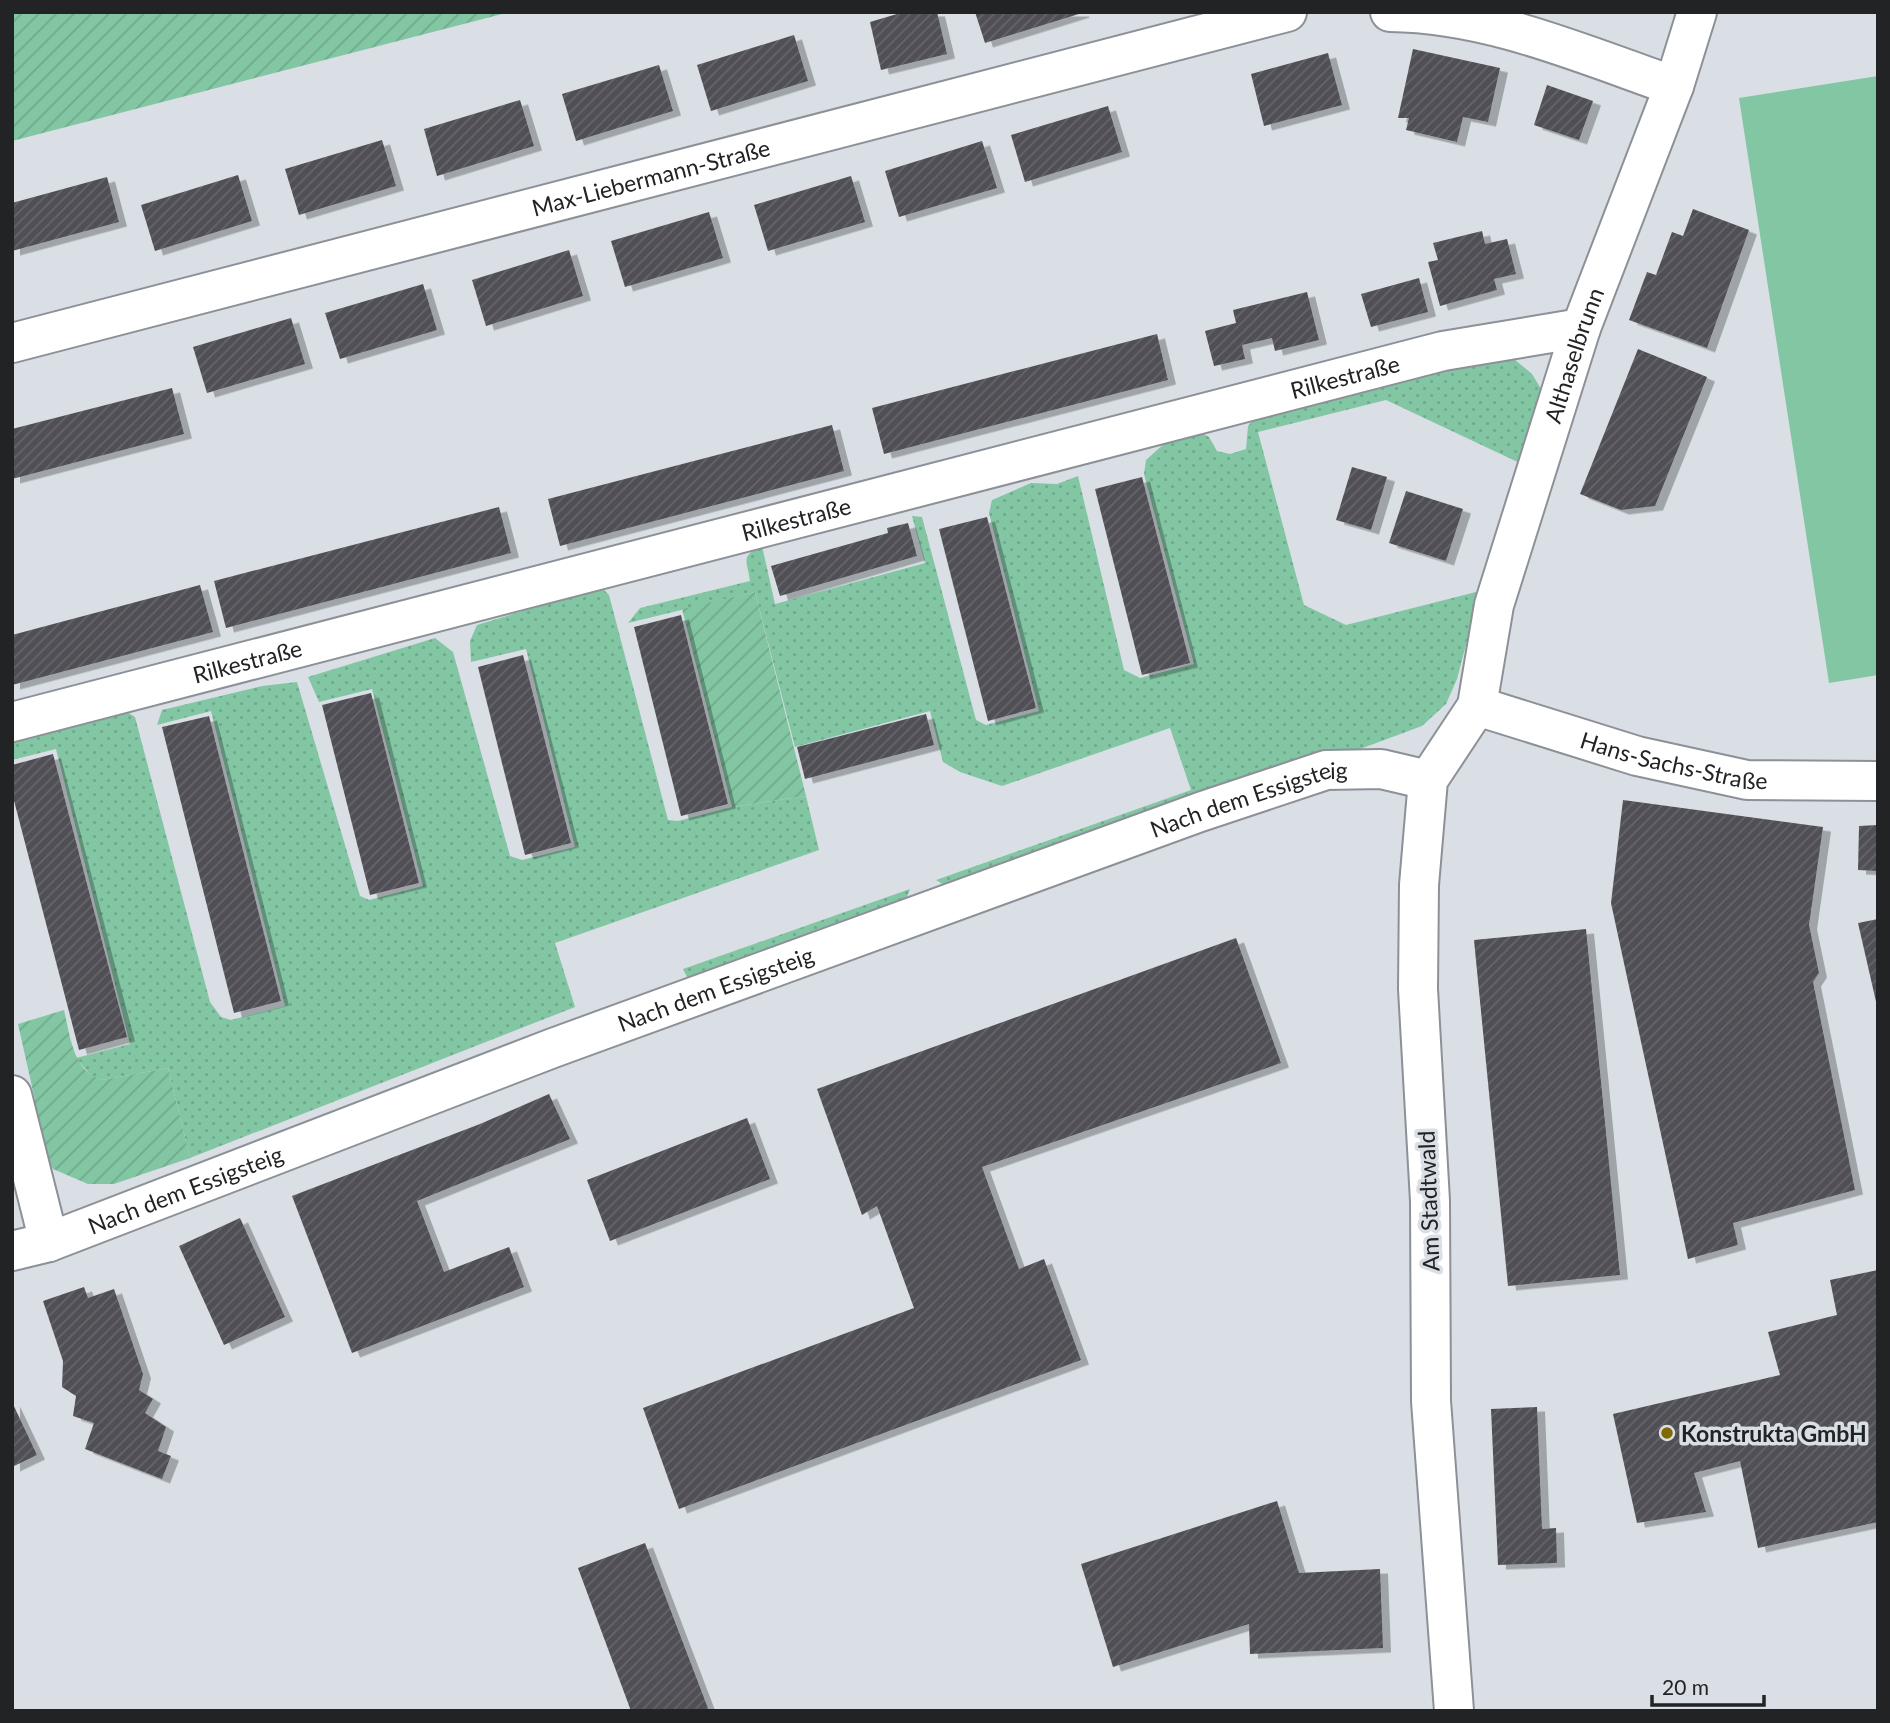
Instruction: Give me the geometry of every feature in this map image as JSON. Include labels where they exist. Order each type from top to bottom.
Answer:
[{"type":"street","name":"Max-Liebermann-Straße","points":[[12,342],[1287,12]]},
{"type":"street","points":[[1390,12],[1420,12],[1517,31],[1674,86]]},
{"type":"street","name":"Althaselbrunn","points":[[1477,706],[1494,605],[1581,328],[1674,86],[1697,12]]},
{"type":"street","name":"Rilkestraße","points":[[12,722],[1443,351],[1581,328]]},
{"type":"street","name":"Am Stadtwald","points":[[1454,1711],[1431,1401],[1430,1201],[1418,989],[1419,885],[1428,780],[1477,706]]},
{"type":"street","name":"Hans-Sachs-Straße","points":[[1477,706],[1637,756],[1747,780],[1878,781]]},
{"type":"street","name":"Nach dem Essigsteig","points":[[12,1251],[49,1242],[553,1048],[1200,812],[1326,770],[1381,769],[1428,780]]},
{"type":"street","points":[[12,1095],[49,1242]]},
{"type":"green space","points":[[12,12],[510,12],[12,141]]},
{"type":"green space","points":[[1878,76],[1878,675],[1829,683],[1739,98]]},
{"type":"green space","points":[[1483,359],[1514,359],[1532,374],[1543,392],[1524,465],[1386,400],[1258,432],[1304,605],[1346,625],[1480,591],[1457,679],[1446,704],[1422,726],[1360,749],[1290,768],[944,885],[936,880],[1191,790],[1170,728],[1002,786],[960,772],[943,762],[930,711],[795,747],[755,592],[628,623],[640,608],[750,581],[748,556],[762,546],[775,604],[925,563],[912,516],[922,517],[976,720],[986,725],[1039,711],[989,513],[992,500],[1031,483],[1057,484],[1078,476],[1124,670],[1140,678],[1194,664],[1144,474],[1146,460],[1165,443],[1202,433],[1209,437],[1217,451],[1230,454],[1246,449],[1248,426],[1259,413]]},
{"type":"green space","points":[[601,587],[609,595],[668,820],[678,821],[732,807],[806,796],[819,850],[555,943],[575,1007],[190,1158],[168,1068],[102,1080],[92,1077],[76,1058],[130,1044],[56,749],[12,760],[13,741],[124,710],[135,717],[210,1002],[221,1017],[231,1020],[285,1006],[211,711],[157,725],[162,710],[262,686],[297,682],[360,896],[369,900],[423,886],[372,689],[319,702],[308,677],[435,638],[453,652],[510,856],[522,860],[575,847],[526,649],[471,662],[470,641],[477,625]]},
{"type":"green space","points":[[755,592],[806,796],[732,807],[682,609]]},
{"type":"green space","points":[[910,889],[904,905],[695,980],[687,977],[683,969]]},
{"type":"green space","points":[[64,1010],[74,1051],[92,1076],[102,1080],[168,1068],[190,1158],[114,1184],[88,1184],[53,1169],[28,1127],[35,1100],[18,1024]]},
{"type":"building","points":[[897,12],[937,12],[947,54],[881,70],[870,22]]},
{"type":"building","points":[[975,12],[1081,12],[1082,13],[985,43]]},
{"type":"building","points":[[794,35],[808,81],[711,111],[697,65]]},
{"type":"building","points":[[1413,49],[1500,68],[1488,122],[1463,117],[1457,142],[1406,130],[1409,118],[1398,118]]},
{"type":"building","points":[[1328,53],[1342,105],[1264,126],[1251,74]]},
{"type":"building","points":[[659,65],[673,111],[576,141],[562,94]]},
{"type":"building","points":[[1547,85],[1593,101],[1579,140],[1534,125]]},
{"type":"building","points":[[520,100],[534,146],[437,176],[424,129]]},
{"type":"building","points":[[1108,106],[1122,152],[1025,182],[1011,135]]},
{"type":"building","points":[[382,140],[396,186],[299,215],[285,169]]},
{"type":"building","points":[[982,141],[997,188],[899,217],[885,171]]},
{"type":"building","points":[[238,175],[252,221],[155,251],[141,205]]},
{"type":"building","points":[[851,176],[865,222],[768,251],[754,205]]},
{"type":"building","points":[[107,177],[119,222],[12,251],[12,203]]},
{"type":"building","points":[[1693,209],[1749,230],[1707,348],[1629,320],[1647,272],[1656,275],[1672,232],[1683,236]]},
{"type":"building","points":[[709,212],[723,258],[625,287],[611,241]]},
{"type":"building","points":[[1482,231],[1485,244],[1507,239],[1516,274],[1494,279],[1497,290],[1440,306],[1428,262],[1438,260],[1433,243]]},
{"type":"building","points":[[569,250],[583,296],[486,326],[472,280]]},
{"type":"building","points":[[1419,278],[1428,312],[1371,327],[1361,294]]},
{"type":"building","points":[[423,284],[437,330],[340,359],[325,313]]},
{"type":"building","points":[[1307,292],[1319,340],[1275,351],[1272,338],[1242,345],[1245,359],[1214,366],[1205,331],[1236,323],[1233,310]]},
{"type":"building","points":[[291,318],[305,364],[207,393],[193,347]]},
{"type":"building","points":[[1157,334],[1168,380],[884,454],[872,408]]},
{"type":"building","points":[[1638,349],[1707,377],[1655,506],[1621,510],[1580,494]]},
{"type":"building","points":[[172,388],[184,434],[12,479],[12,429]]},
{"type":"building","points":[[832,425],[844,471],[560,546],[548,499]]},
{"type":"building","points":[[1352,467],[1387,477],[1371,530],[1336,520]]},
{"type":"building","points":[[1142,477],[1190,663],[1142,675],[1095,489]]},
{"type":"building","points":[[1406,491],[1463,509],[1446,561],[1389,543]]},
{"type":"building","points":[[499,507],[511,553],[226,628],[214,581]]},
{"type":"building","points":[[987,517],[1036,708],[988,721],[939,529]]},
{"type":"building","points":[[908,523],[917,556],[780,596],[771,566],[888,533],[887,528]]},
{"type":"building","points":[[200,585],[213,632],[12,685],[12,635]]},
{"type":"building","points":[[681,615],[728,804],[681,816],[634,627]]},
{"type":"building","points":[[523,655],[571,843],[525,855],[478,667]]},
{"type":"building","points":[[371,693],[419,883],[370,895],[322,705]]},
{"type":"building","points":[[926,714],[934,745],[805,779],[797,747]]},
{"type":"building","points":[[209,716],[281,1001],[234,1013],[162,727]]},
{"type":"building","points":[[53,754],[127,1037],[79,1050],[12,793],[12,765]]},
{"type":"building","points":[[1623,800],[1823,827],[1809,925],[1819,973],[1813,982],[1855,1190],[1733,1223],[1738,1245],[1688,1259],[1611,903]]},
{"type":"building","points":[[1878,825],[1878,871],[1858,870],[1859,826]]},
{"type":"building","points":[[1878,919],[1878,1006],[1877,1006],[1858,923]]},
{"type":"building","points":[[1586,929],[1620,1275],[1508,1286],[1474,940]]},
{"type":"building","points":[[1236,938],[1281,1063],[982,1167],[1019,1269],[1044,1259],[1081,1360],[679,1509],[643,1408],[914,1308],[877,1206],[862,1215],[817,1089]]},
{"type":"building","points":[[549,1094],[570,1139],[417,1201],[444,1272],[509,1247],[524,1287],[352,1353],[292,1196],[480,1124]]},
{"type":"building","points":[[747,1118],[770,1179],[610,1241],[587,1180]]},
{"type":"building","points":[[240,1218],[285,1317],[224,1345],[179,1246]]},
{"type":"building","points":[[1878,1270],[1878,1522],[1758,1548],[1740,1461],[1694,1473],[1706,1512],[1637,1523],[1613,1414],[1780,1375],[1768,1332],[1837,1315],[1830,1280]]},
{"type":"building","points":[[84,1287],[88,1298],[114,1289],[143,1374],[139,1390],[153,1399],[145,1413],[166,1427],[158,1451],[171,1456],[162,1479],[85,1449],[94,1423],[73,1416],[76,1396],[62,1387],[63,1361],[43,1301]]},
{"type":"building","points":[[12,1402],[37,1455],[12,1467]]},
{"type":"building","points":[[1537,1407],[1542,1529],[1556,1528],[1557,1563],[1498,1565],[1491,1409]]},
{"type":"building","points":[[1277,1501],[1299,1573],[1380,1569],[1383,1648],[1250,1654],[1249,1624],[1113,1667],[1081,1564]]},
{"type":"building","points":[[645,1543],[709,1711],[631,1711],[578,1568]]},
{"type":"place","name":"Konstrukta GmbH","points":[[1667,1433]]}]
